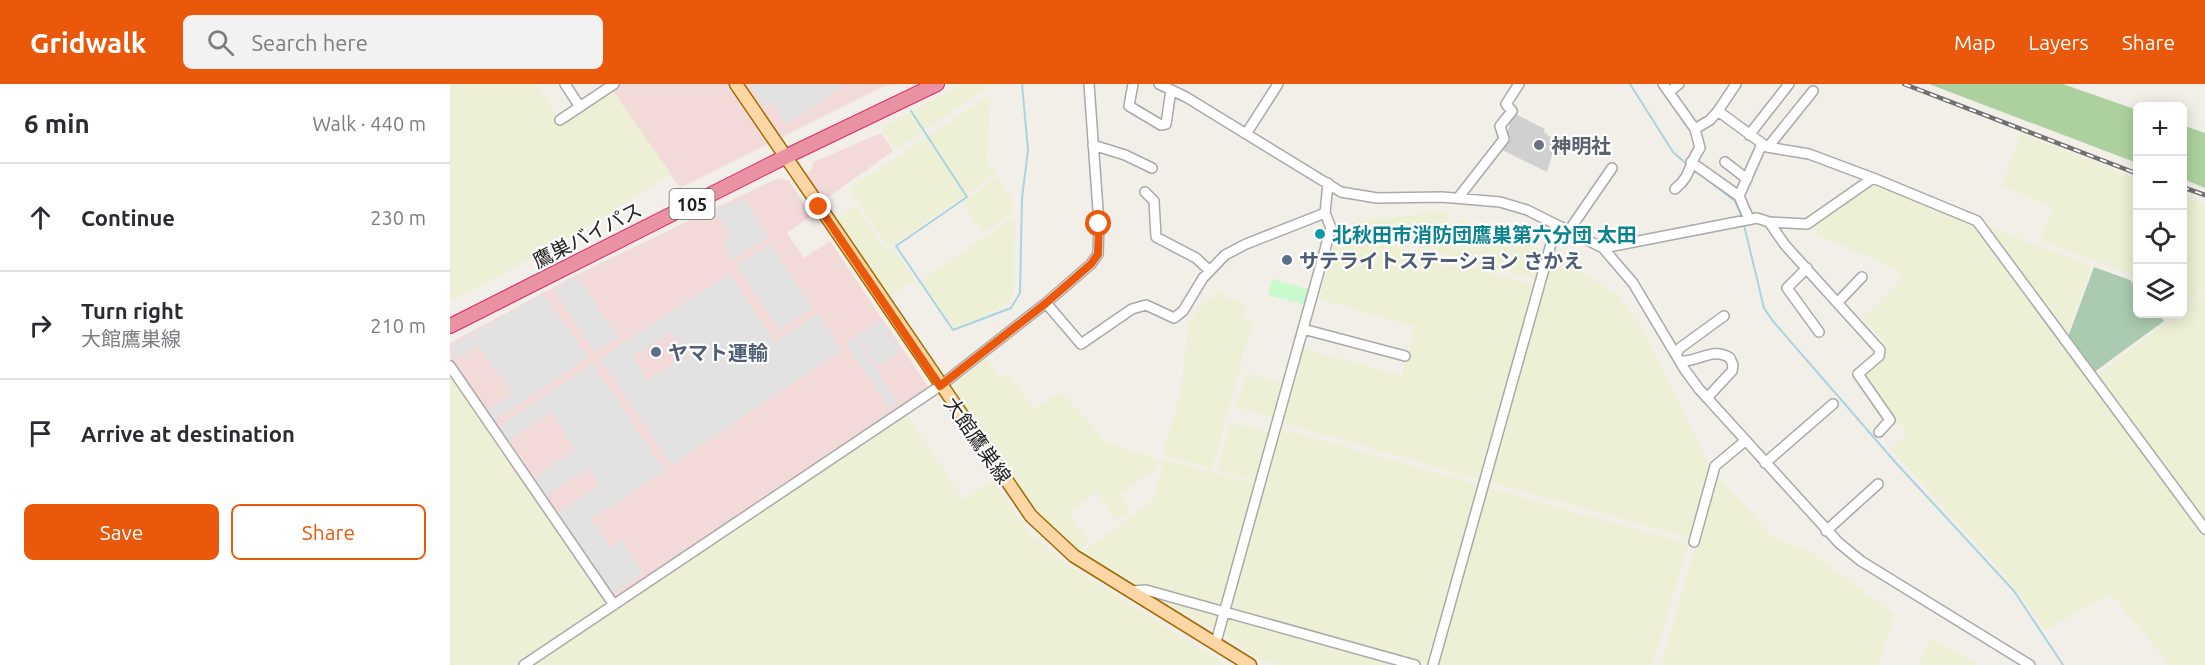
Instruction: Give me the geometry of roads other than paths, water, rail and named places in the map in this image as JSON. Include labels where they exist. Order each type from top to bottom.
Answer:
[{"type":"highway","name":"鷹巣バイパス","points":[[450,326],[785,157],[937,84]]},
{"type":"main road","name":"大館鷹巣線","points":[[736,84],[940,386],[1031,516],[1069,552],[1250,665]]},
{"type":"street","points":[[565,84],[580,107]]},
{"type":"street","points":[[560,120],[614,84]]},
{"type":"street","points":[[524,665],[940,386],[1046,303],[1091,264],[1098,254],[1099,224],[1089,84]]},
{"type":"street","points":[[1133,84],[1129,106],[1161,125],[1166,124],[1171,90]]},
{"type":"street","points":[[1158,84],[1341,192],[1363,197],[1458,198],[1509,204],[1527,210],[1603,248],[1633,283],[1678,358],[1707,398],[1826,531],[1861,561],[2030,665]]},
{"type":"street","points":[[1246,134],[1278,84]]},
{"type":"street","points":[[1458,198],[1504,139],[1500,126],[1512,111],[1506,104],[1507,100],[1519,84]]},
{"type":"street","points":[[1675,189],[1687,179],[1690,164],[1700,148],[1695,129],[1666,88],[1679,84]]},
{"type":"street","points":[[1695,129],[1719,111],[1736,84]]},
{"type":"street","points":[[1749,135],[1789,84]]},
{"type":"street","points":[[1745,220],[1739,196],[1747,179],[1765,146],[1813,91]]},
{"type":"street","points":[[1719,111],[1765,146],[1809,154],[1977,220],[2205,529]]},
{"type":"street","points":[[1093,146],[1125,155],[1152,168]]},
{"type":"street","points":[[1725,162],[1747,179]]},
{"type":"street","points":[[1690,164],[1739,196]]},
{"type":"street","points":[[1568,232],[1612,168]]},
{"type":"street","points":[[1603,248],[1757,218],[1769,222],[1807,224],[1873,178]]},
{"type":"street","points":[[1216,642],[1331,228],[1325,213],[1328,183]]},
{"type":"street","points":[[1145,192],[1154,201],[1156,237],[1196,258],[1210,271]]},
{"type":"street","points":[[1046,303],[1081,344],[1132,309],[1146,305],[1174,318],[1183,311],[1210,271],[1226,255],[1246,244],[1325,213]]},
{"type":"street","points":[[1769,222],[1880,350],[1879,356],[1858,374],[1890,420],[1879,432]]},
{"type":"street","points":[[1433,665],[1556,226]]},
{"type":"street","points":[[1807,268],[1787,288],[1819,332]]},
{"type":"street","points":[[1838,302],[1863,277]]},
{"type":"street","points":[[1678,358],[1680,348],[1724,316]]},
{"type":"street","points":[[1303,329],[1405,356]]},
{"type":"street","points":[[1678,358],[1693,361],[1715,353],[1730,357],[1733,365],[1732,371],[1707,398]]},
{"type":"street","points":[[450,366],[614,605]]},
{"type":"street","points":[[1765,463],[1833,404]]},
{"type":"street","points":[[1694,542],[1715,466],[1745,441]]},
{"type":"street","points":[[1826,531],[1878,484]]},
{"type":"street","points":[[1131,591],[1146,590],[1415,665]]},
{"type":"waterway","points":[[911,111],[967,197],[896,246],[953,330],[1011,308],[1020,293],[1022,198],[1028,150],[1022,84]]},
{"type":"waterway","points":[[1630,84],[1673,152],[1689,166]]},
{"type":"waterway","points":[[1698,173],[1735,201],[1743,219]]},
{"type":"waterway","points":[[1744,225],[1764,308],[1772,320],[1896,463],[2014,591],[2063,665]]},
{"type":"railway","points":[[1904,84],[2133,172]]},
{"type":"railway","points":[[2187,189],[2205,195]]},
{"type":"place","name":"神明社","points":[[1539,145]]},
{"type":"place","name":"北秋田市消防団鷹巣第六分団 太田","points":[[1320,234]]},
{"type":"place","name":"サテライトステーション さかえ","points":[[1287,260]]},
{"type":"place","name":"ヤマト運輸","points":[[656,352]]}]
